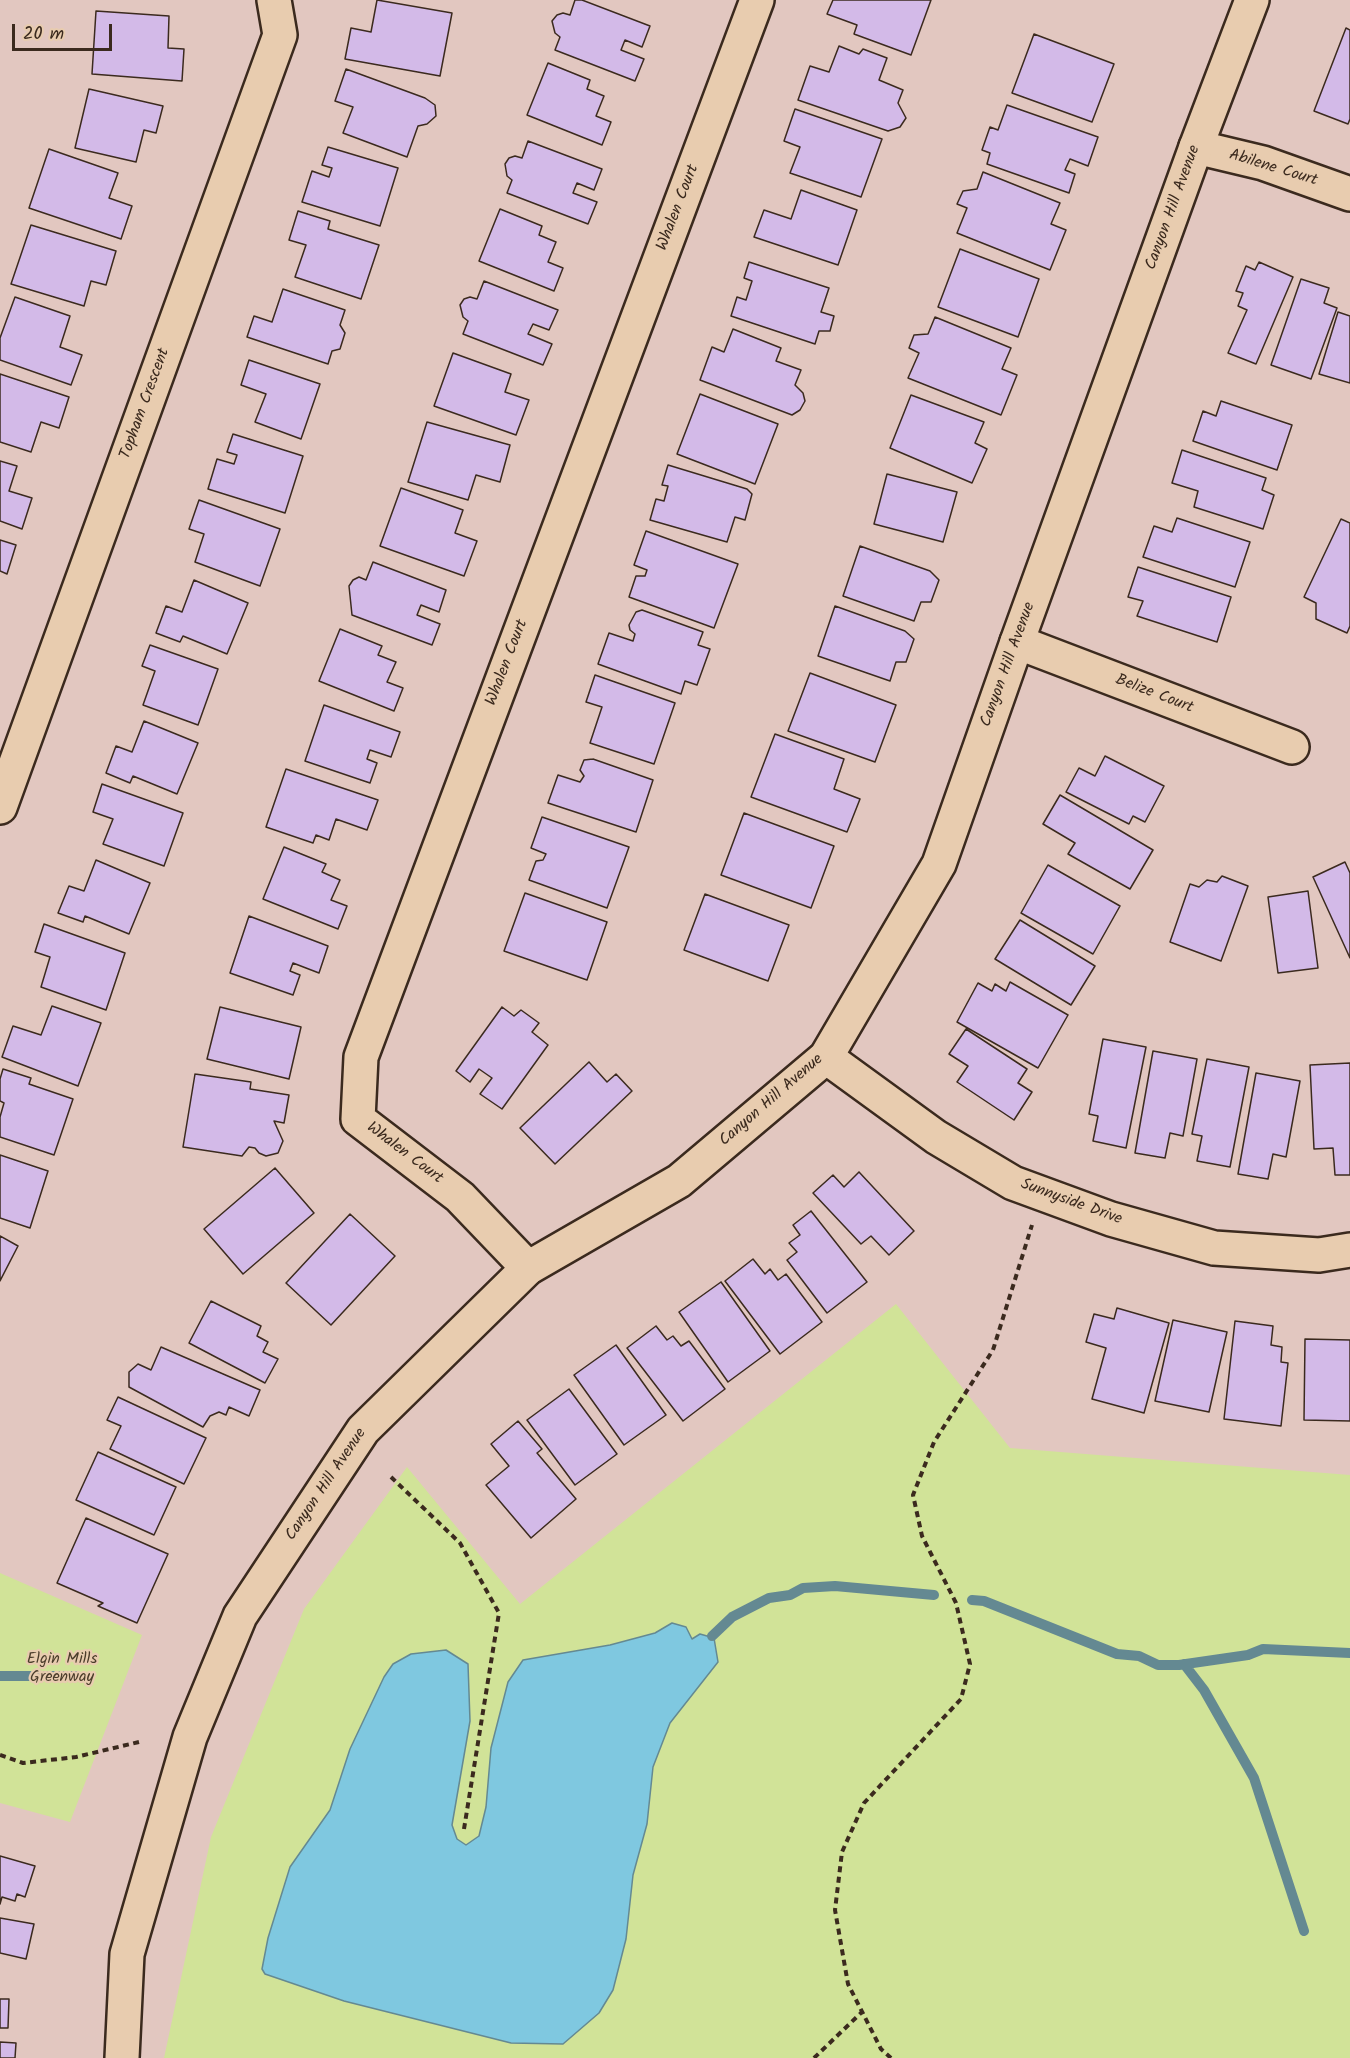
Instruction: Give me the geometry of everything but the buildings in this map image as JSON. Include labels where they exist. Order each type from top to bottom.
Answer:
[{"type":"street","name":"Topham Crescent","points":[[0,807],[280,35],[274,0]]},
{"type":"street","name":"Whalen Court","points":[[528,1268],[460,1197],[358,1119],[361,1057],[758,0]]},
{"type":"street","name":"Canyon Hill Avenue","points":[[122,2058],[127,1954],[190,1737],[240,1616],[363,1430],[528,1268],[679,1180],[826,1057],[939,864],[1196,147],[1252,0]]},
{"type":"street","name":"Abilene Court","points":[[1196,147],[1263,163],[1350,194]]},
{"type":"street","name":"Belize Court","points":[[1017,642],[1292,747]]},
{"type":"street","name":"Sunnyside Drive","points":[[826,1057],[936,1137],[1013,1183],[1111,1219],[1214,1248],[1319,1255],[1350,1250]]},
{"type":"path","points":[[891,2058],[881,2049],[848,1984],[835,1910],[842,1852],[864,1803],[961,1699],[970,1664],[956,1603],[922,1536],[913,1495],[934,1442],[993,1350],[1042,1193]]},
{"type":"path","points":[[391,1477],[460,1543],[499,1613],[464,1829]]},
{"type":"path","points":[[0,1755],[22,1763],[76,1757],[139,1742]]},
{"type":"path","points":[[814,2058],[862,2012]]},
{"type":"green space","points":[[896,1304],[1010,1448],[1350,1475],[1350,2058],[164,2058],[211,1837],[304,1609],[407,1467],[520,1604]]},
{"type":"green space","name":"Elgin Mills Greenway","points":[[0,1573],[142,1635],[70,1822],[0,1803]]},
{"type":"water","points":[[672,1623],[686,1627],[692,1639],[700,1634],[714,1638],[718,1662],[670,1723],[653,1767],[647,1824],[633,1875],[626,1939],[613,1990],[599,2013],[563,2044],[511,2043],[344,2001],[265,1974],[262,1969],[268,1938],[290,1867],[330,1810],[350,1749],[384,1677],[393,1664],[411,1654],[446,1650],[468,1664],[470,1721],[452,1825],[457,1839],[466,1845],[479,1836],[486,1807],[491,1748],[508,1682],[523,1660],[610,1645],[655,1633]]},
{"type":"waterway","points":[[712,1636],[732,1617],[769,1598],[790,1595],[803,1588],[835,1586],[934,1595]]},
{"type":"waterway","points":[[972,1600],[984,1601],[1117,1654],[1139,1656],[1158,1665],[1179,1665],[1248,1655],[1263,1649],[1350,1653]]},
{"type":"waterway","points":[[1184,1664],[1204,1690],[1254,1778],[1304,1931]]},
{"type":"waterway","points":[[0,1676],[76,1676]]}]
